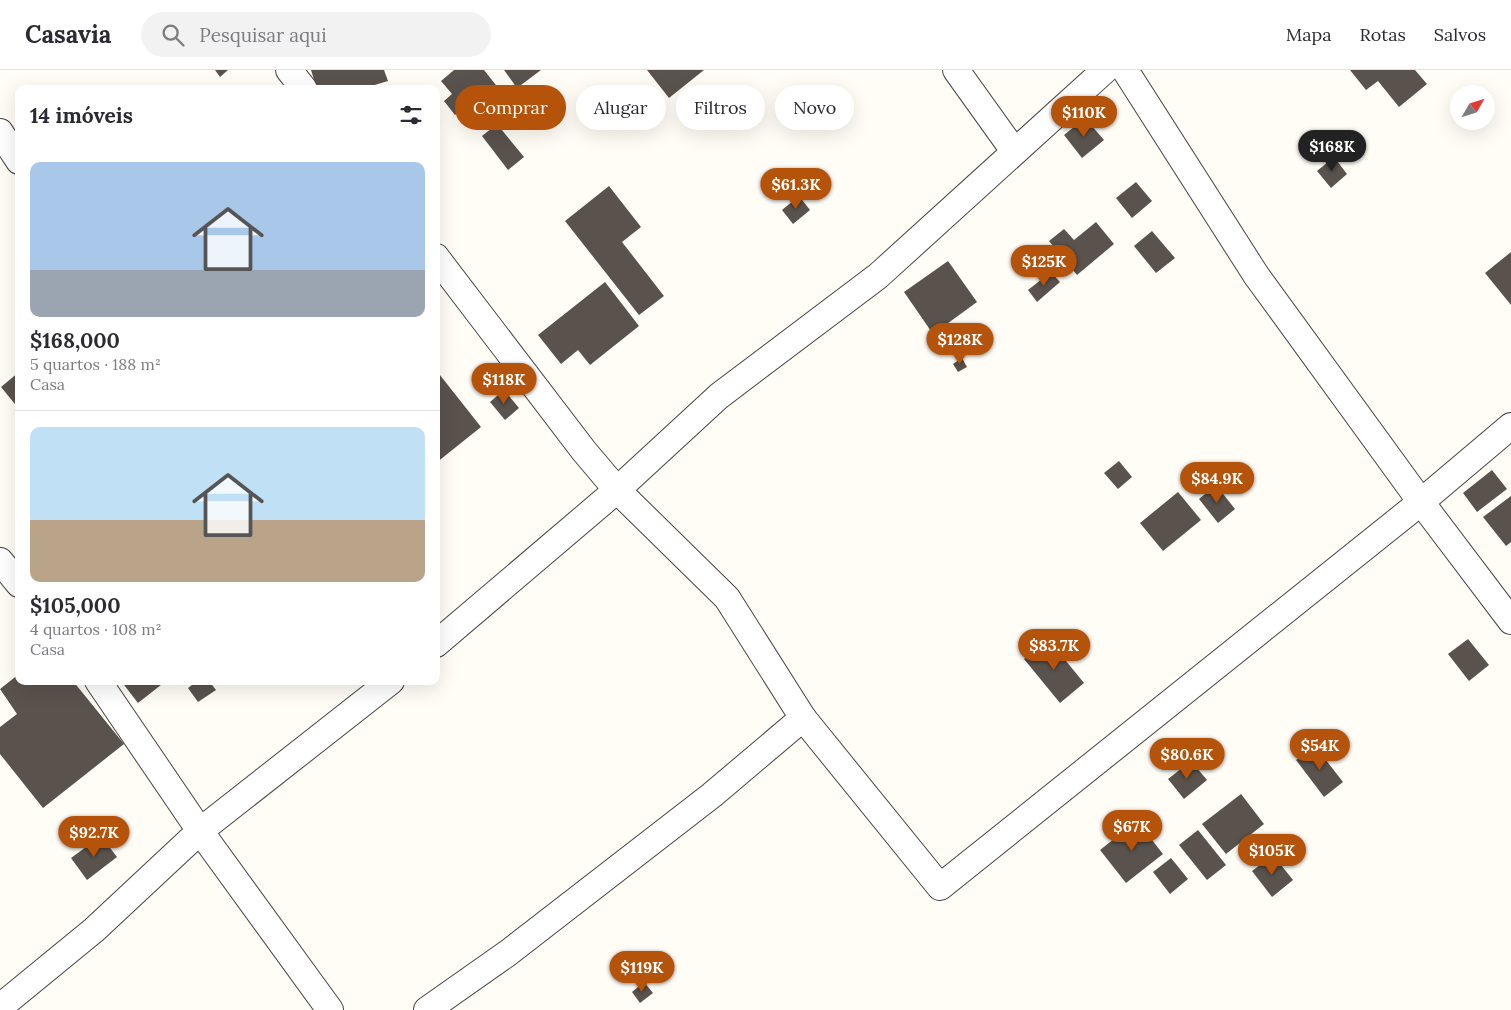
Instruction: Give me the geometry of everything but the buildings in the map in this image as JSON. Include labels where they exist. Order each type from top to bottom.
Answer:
[{"type":"street","points":[[289,70],[301,85]]},
{"type":"street","points":[[956,70],[1014,151]]},
{"type":"street","points":[[440,641],[617,490],[719,396],[878,276],[1105,70]]},
{"type":"street","points":[[1125,70],[1256,275],[1421,502],[1511,621]]},
{"type":"street","points":[[0,132],[15,154]]},
{"type":"street","points":[[440,262],[584,451],[617,490],[727,598],[803,718],[940,887],[1421,502],[1511,426]]},
{"type":"street","points":[[0,561],[15,579]]},
{"type":"street","points":[[101,685],[200,832],[330,1010]]},
{"type":"street","points":[[3,1005],[94,930],[200,832],[386,685]]},
{"type":"street","points":[[427,1010],[508,953],[704,802],[803,718]]}]
